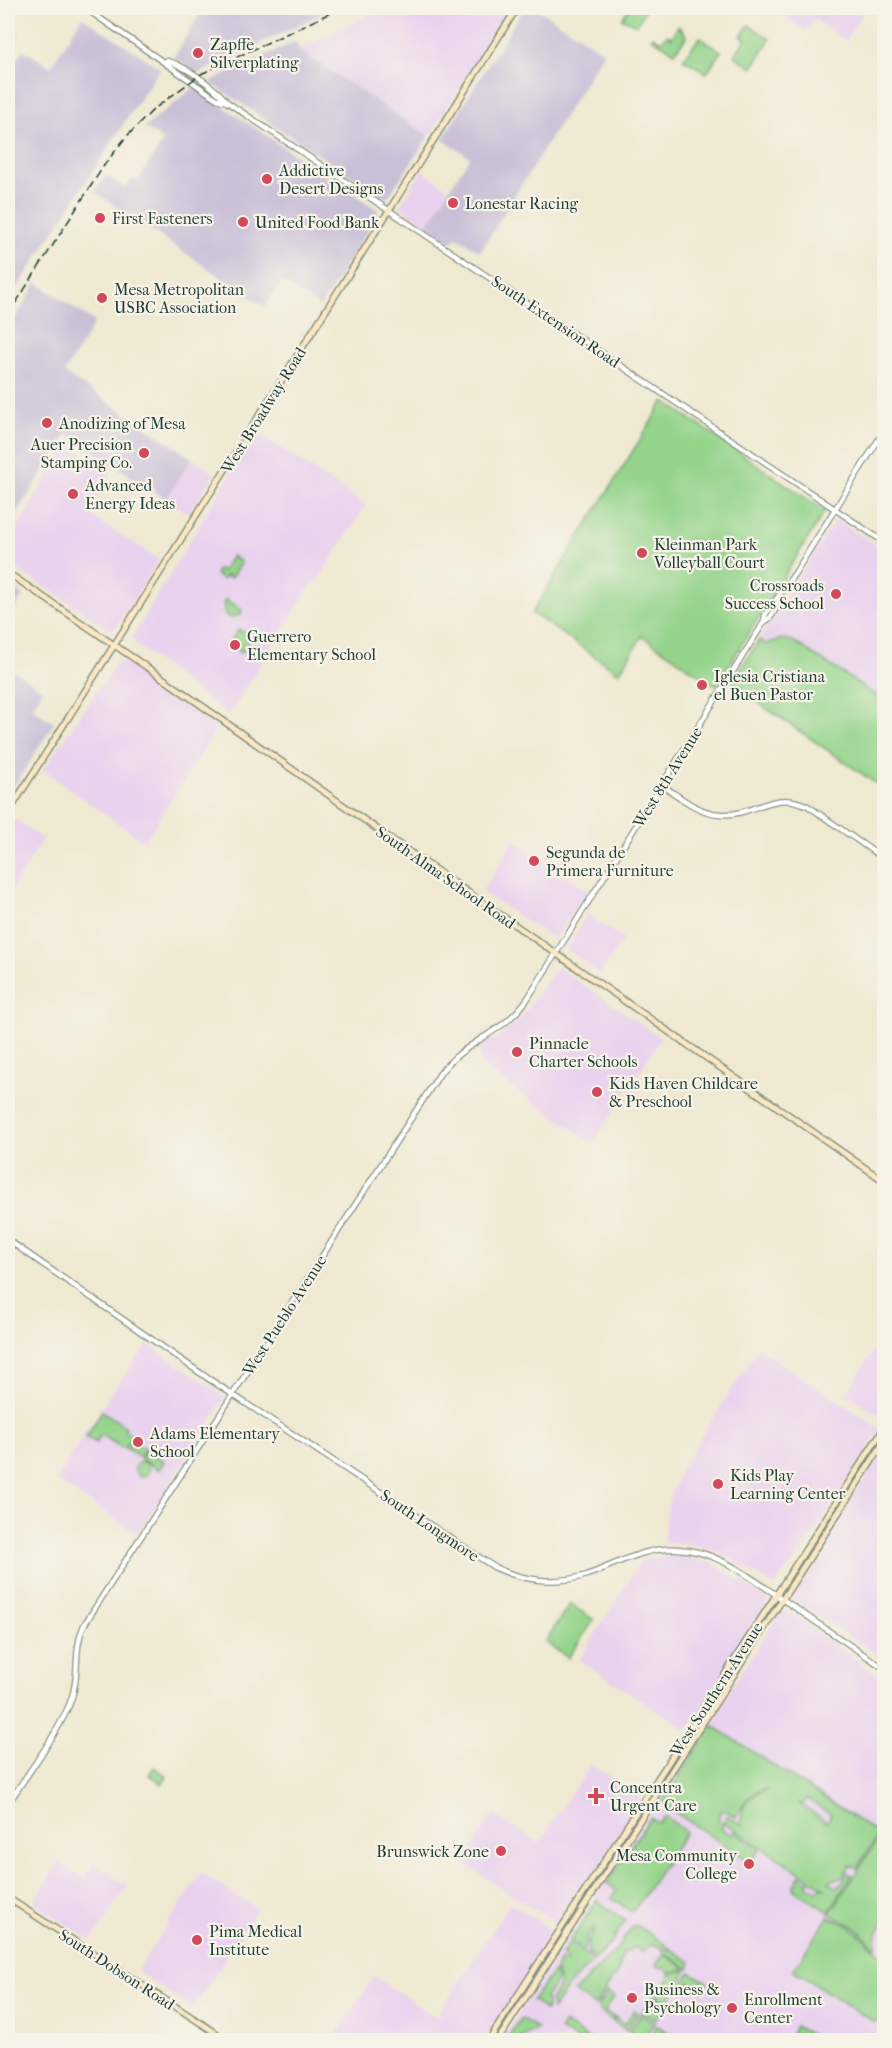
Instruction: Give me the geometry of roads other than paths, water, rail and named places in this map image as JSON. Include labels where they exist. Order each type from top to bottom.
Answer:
[{"type":"main road","name":"West Broadway Road","points":[[8,813],[517,8]]},
{"type":"main road","name":"South Alma School Road","points":[[8,573],[885,1181]]},
{"type":"main road","name":"West Southern Avenue","points":[[489,2040],[885,1428]]},
{"type":"main road","name":"West Southern Avenue","points":[[498,2040],[885,1443]]},
{"type":"main road","points":[[714,1707],[713,1699],[734,1668],[734,1662]]},
{"type":"main road","name":"South Dobson Road","points":[[8,1898],[227,2040]]},
{"type":"street","name":"South Extension Road","points":[[85,8],[166,61],[169,67],[217,99],[227,102],[389,209],[885,542]]},
{"type":"street","name":"West 8th Avenue","points":[[479,1040],[503,1027],[515,1015],[556,954],[764,622],[765,615],[777,600],[885,431]]},
{"type":"street","points":[[662,785],[699,809],[718,814],[730,814],[781,799],[795,801],[808,806],[885,859]]},
{"type":"street","name":"West Pueblo Avenue","points":[[8,1804],[69,1706],[75,1681],[79,1636],[99,1602],[441,1072],[458,1054],[479,1040]]},
{"type":"street","name":"South Longmore","points":[[8,1240],[232,1394],[482,1560],[510,1574],[541,1581],[564,1580],[590,1574],[635,1554],[679,1549],[701,1553],[725,1562],[885,1668]]},
{"type":"railway","points":[[8,315],[105,164],[126,137],[154,109],[201,74],[341,8]]},
{"type":"place","name":"Zapffe Silverplating","points":[[198,53]]},
{"type":"place","name":"Addictive Desert Designs","points":[[267,179]]},
{"type":"place","name":"Lonestar Racing","points":[[453,203]]},
{"type":"place","name":"First Fasteners","points":[[100,218]]},
{"type":"place","name":"United Food Bank","points":[[243,222]]},
{"type":"place","name":"Mesa Metropolitan USBC Association","points":[[102,298]]},
{"type":"place","name":"Anodizing of Mesa","points":[[47,423]]},
{"type":"place","name":"Auer Precision Stamping Co.","points":[[144,453]]},
{"type":"place","name":"Advanced Energy Ideas","points":[[73,494]]},
{"type":"place","name":"Kleinman Park Volleyball Court","points":[[642,553]]},
{"type":"place","name":"Crossroads Success School","points":[[836,594]]},
{"type":"place","name":"Guerrero Elementary School","points":[[235,645]]},
{"type":"place","name":"Iglesia Cristiana el Buen Pastor","points":[[702,685]]},
{"type":"place","name":"Segunda de Primera Furniture","points":[[534,861]]},
{"type":"place","name":"Pinnacle Charter Schools","points":[[517,1052]]},
{"type":"place","name":"Kids Haven Childcare & Preschool","points":[[597,1092]]},
{"type":"place","name":"Adams Elementary School","points":[[138,1442]]},
{"type":"place","name":"Kids Play Learning Center","points":[[718,1484]]},
{"type":"place","name":"Concentra Urgent Care","points":[[596,1796]]},
{"type":"place","name":"Brunswick Zone","points":[[501,1851]]},
{"type":"place","name":"Mesa Community College","points":[[749,1864]]},
{"type":"place","name":"Pima Medical Institute","points":[[197,1940]]},
{"type":"place","name":"Business & Psychology","points":[[632,1998]]},
{"type":"place","name":"Enrollment Center","points":[[732,2008]]}]
